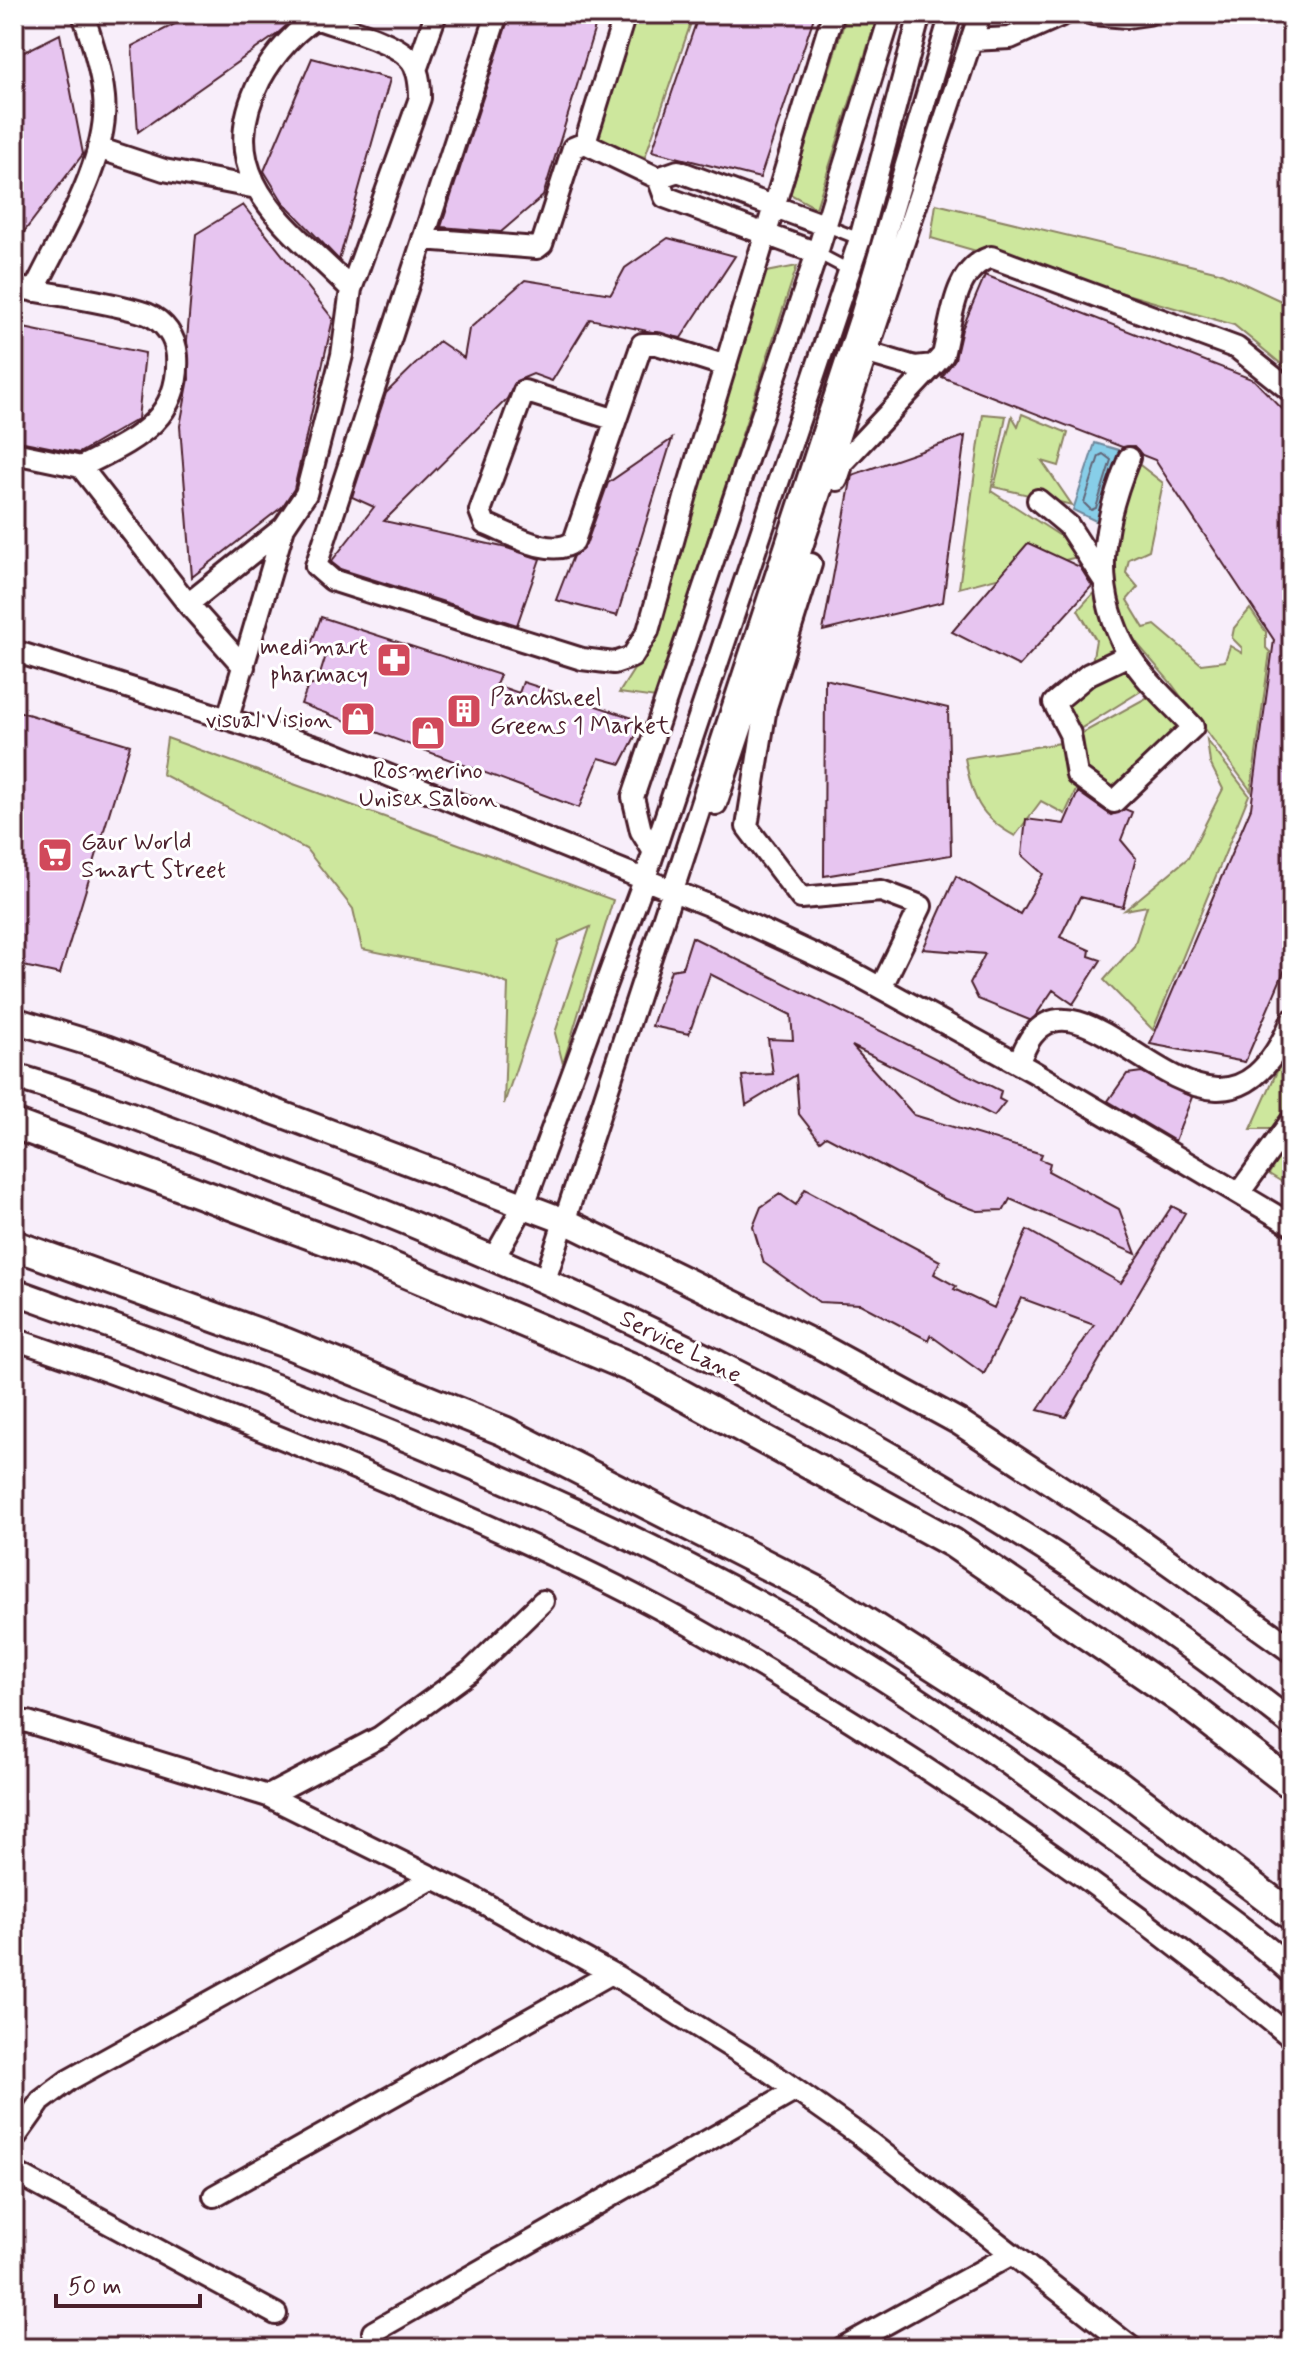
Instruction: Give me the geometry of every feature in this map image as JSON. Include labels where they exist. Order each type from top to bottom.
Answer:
[{"type":"main road","points":[[14,1124],[349,1249],[635,1369],[953,1543],[1182,1700],[1292,1785]]},
{"type":"main road","points":[[14,1245],[286,1343],[504,1431],[817,1591],[1112,1780],[1292,1916]]},
{"type":"street","points":[[14,453],[81,467],[140,436],[164,411],[179,383],[177,350],[167,328],[148,315],[24,289],[77,203],[98,148],[104,100],[95,51],[83,14]]},
{"type":"street","points":[[416,70],[436,14]]},
{"type":"street","points":[[497,14],[316,566],[332,580],[541,648],[614,663],[632,657],[648,631],[833,14]]},
{"type":"street","points":[[585,143],[625,14]]},
{"type":"street","points":[[654,852],[641,831],[633,797],[817,253],[891,14]]},
{"type":"street","points":[[494,1258],[524,1205],[654,852],[860,239],[920,14]]},
{"type":"street","points":[[680,893],[860,319],[951,14]]},
{"type":"street","points":[[545,1280],[868,353],[980,14]]},
{"type":"street","points":[[972,40],[1010,38],[1064,14]]},
{"type":"street","points":[[1093,14],[1127,17],[1148,14]]},
{"type":"street","points":[[188,604],[284,527],[306,494],[326,429],[342,355],[351,289],[420,98],[416,70],[409,57],[319,16],[267,68],[255,92],[241,143],[246,166],[271,208],[351,289]]},
{"type":"street","points":[[423,239],[537,248],[545,236],[573,148],[585,143],[658,178],[665,197],[817,253]]},
{"type":"street","points":[[885,147],[909,155]]},
{"type":"street","points":[[98,148],[164,170],[257,188]]},
{"type":"street","points":[[658,178],[678,171],[824,225]]},
{"type":"street","points":[[881,988],[921,906],[881,891],[801,898],[747,827],[766,707],[843,462],[943,355],[963,277],[974,262],[991,257],[1225,342],[1264,366],[1292,392]]},
{"type":"street","points":[[613,419],[524,391],[480,518],[485,524],[542,545],[556,549],[568,546],[574,541],[613,419],[642,344],[657,344],[726,366]]},
{"type":"street","points":[[868,353],[915,367],[934,365]]},
{"type":"street","points":[[1105,595],[1109,508],[1129,458]]},
{"type":"street","points":[[81,467],[188,604],[244,667]]},
{"type":"street","points":[[1038,500],[1068,525],[1102,574],[1105,595],[1129,655],[1193,727],[1114,802],[1077,775],[1070,734],[1054,703],[1089,674],[1129,655]]},
{"type":"street","points":[[228,718],[284,527]]},
{"type":"street","points":[[14,651],[331,752],[680,893],[881,988],[1018,1063],[1292,1225]]},
{"type":"street","points":[[14,1020],[106,1048],[565,1221],[816,1344],[959,1422],[1121,1528],[1292,1650]]},
{"type":"street","points":[[1018,1063],[1033,1035],[1054,1022],[1080,1022],[1193,1085],[1218,1092],[1244,1085],[1265,1071],[1292,1020]]},
{"type":"street","name":"Service Lane","points":[[14,1076],[211,1145],[410,1221],[618,1312],[896,1457],[1027,1535],[1196,1648],[1292,1724]]},
{"type":"street","points":[[1239,1193],[1292,1120]]},
{"type":"street","points":[[14,1291],[401,1434],[546,1498],[726,1588],[856,1661],[1015,1766],[1292,1971]]},
{"type":"street","points":[[14,1339],[314,1451],[536,1546],[702,1632],[919,1762],[1053,1856],[1292,2038]]},
{"type":"street","points":[[268,1796],[380,1737],[471,1671],[543,1601]]},
{"type":"street","points":[[14,1721],[28,1722],[268,1796],[610,1974],[796,2090],[1132,2348]]},
{"type":"street","points":[[14,2139],[41,2101],[69,2080],[432,1879]]},
{"type":"street","points":[[214,2196],[610,1974]]},
{"type":"street","points":[[373,2332],[796,2090]]},
{"type":"street","points":[[14,2172],[276,2314]]},
{"type":"street","points":[[842,2348],[1012,2254]]},
{"type":"lane","points":[[824,225],[860,239]]},
{"type":"lane","points":[[817,253],[849,270]]},
{"type":"green space","points":[[632,14],[694,14],[645,157],[592,140]]},
{"type":"green space","points":[[847,14],[878,14],[816,208],[790,194]]},
{"type":"green space","points":[[936,204],[1219,272],[1292,306],[1292,373],[1234,325],[931,238]]},
{"type":"green space","points":[[797,266],[656,698],[619,693],[650,644],[766,272]]},
{"type":"green space","points":[[983,414],[1006,416],[991,491],[1088,554],[959,588]]},
{"type":"green space","points":[[1022,414],[1068,433],[1059,466],[1042,461],[1072,505],[994,487],[1012,416],[1018,426]]},
{"type":"green space","points":[[1132,459],[1163,483],[1149,550],[1129,559],[1126,573],[1138,587],[1127,600],[1144,628],[1155,625],[1201,664],[1225,661],[1230,646],[1242,653],[1242,648],[1232,638],[1234,628],[1250,609],[1266,632],[1266,648],[1270,652],[1251,791],[1171,683],[1117,620],[1111,540]]},
{"type":"green space","points":[[1098,588],[1122,654],[1091,668],[1096,640],[1078,610]]},
{"type":"green space","points":[[1132,663],[1149,686],[1075,732],[1058,704],[1086,680]]},
{"type":"green space","points":[[1157,692],[1191,726],[1112,798],[1079,770],[1075,737]]},
{"type":"green space","points":[[167,738],[613,900],[563,1064],[555,1033],[590,927],[559,941],[504,1104],[508,984],[480,973],[362,949],[353,909],[306,849],[162,774]]},
{"type":"green space","points":[[1207,740],[1249,795],[1153,1030],[1104,980],[1134,946],[1147,906],[1125,910],[1188,858],[1223,789],[1210,763]]},
{"type":"green space","points":[[1067,742],[1077,788],[1065,814],[1041,801],[1015,836],[985,813],[974,795],[965,758]]},
{"type":"green space","points":[[1292,1038],[1292,1093],[1276,1129],[1251,1129]]},
{"type":"green space","points":[[1292,1135],[1292,1188],[1269,1174]]},
{"type":"water","points":[[1095,443],[1122,451],[1100,523],[1073,510]]},
{"type":"building","points":[[194,14],[299,14],[276,35],[138,132],[132,46]]},
{"type":"building","points":[[510,14],[599,14],[543,196],[501,232],[441,227]]},
{"type":"building","points":[[699,14],[815,14],[760,178],[652,151]]},
{"type":"building","points":[[60,34],[83,154],[14,245],[14,57]]},
{"type":"building","points":[[312,58],[390,79],[339,260],[283,202],[264,171]]},
{"type":"building","points":[[243,205],[333,319],[294,489],[282,507],[192,577],[180,426],[189,379],[187,340],[196,234]]},
{"type":"building","points":[[668,238],[735,256],[681,338],[590,319],[552,381],[533,374],[516,381],[507,399],[384,521],[507,548],[540,559],[517,625],[340,569],[331,562],[374,507],[352,497],[386,393],[439,341],[464,358],[469,329],[525,280],[611,294],[625,268]]},
{"type":"building","points":[[985,275],[1254,380],[1292,419],[1292,953],[1245,1062],[1150,1044],[1251,808],[1274,640],[1155,460],[1142,455],[1134,446],[1122,447],[942,377],[955,359],[962,329]]},
{"type":"building","points":[[14,326],[145,353],[138,419],[79,453],[14,440]]},
{"type":"building","points":[[965,436],[943,602],[823,631],[852,475]]},
{"type":"building","points":[[672,439],[617,616],[556,600],[573,556],[586,545],[608,483]]},
{"type":"building","points":[[1028,543],[1080,567],[1092,586],[1019,666],[952,632]]},
{"type":"building","name":"Panchsheel Greens 1 Market","points":[[321,617],[500,675],[496,685],[519,693],[523,682],[630,717],[639,729],[621,764],[599,758],[579,808],[301,704],[308,686],[317,684],[327,652],[310,647]]},
{"type":"building","points":[[825,679],[948,708],[951,855],[824,876]]},
{"type":"building","name":"Gaur World Smart Street","points":[[14,710],[130,745],[60,974],[14,964]]},
{"type":"building","points":[[1078,792],[1111,815],[1125,809],[1132,812],[1121,840],[1136,858],[1123,907],[1080,897],[1060,937],[1090,950],[1089,956],[1101,960],[1073,1004],[1053,990],[1032,1021],[978,999],[970,983],[985,954],[923,949],[956,876],[1020,914],[1043,874],[1022,855],[1026,819],[1064,824]]},
{"type":"building","points":[[692,937],[1001,1091],[999,1099],[1005,1102],[994,1116],[852,1046],[914,1115],[1042,1154],[1040,1159],[1050,1163],[1048,1171],[1119,1209],[1136,1254],[1010,1199],[1004,1210],[978,1211],[945,1199],[826,1136],[820,1141],[799,1114],[796,1075],[746,1105],[742,1076],[773,1074],[768,1039],[793,1040],[791,1015],[710,974],[689,1034],[652,1026],[671,970],[682,968]]},
{"type":"building","points":[[1142,1072],[1192,1097],[1175,1141],[1108,1101],[1127,1074]]},
{"type":"building","points":[[805,1189],[940,1261],[934,1274],[956,1286],[954,1289],[994,1308],[1027,1230],[1121,1283],[1172,1206],[1185,1213],[1066,1417],[1038,1410],[1094,1325],[1021,1298],[984,1374],[930,1335],[928,1340],[860,1304],[819,1302],[764,1263],[753,1227],[761,1207],[780,1194],[796,1205]]},
{"type":"place","name":"medimart pharmacy","points":[[394,660]]},
{"type":"place","name":"Panchsheel Greens 1 Market","points":[[464,711]]},
{"type":"place","name":"visual Vision","points":[[358,719]]},
{"type":"place","name":"Rosmerino Unisex Saloon","points":[[428,733]]},
{"type":"place","name":"Gaur World Smart Street","points":[[55,855]]}]
